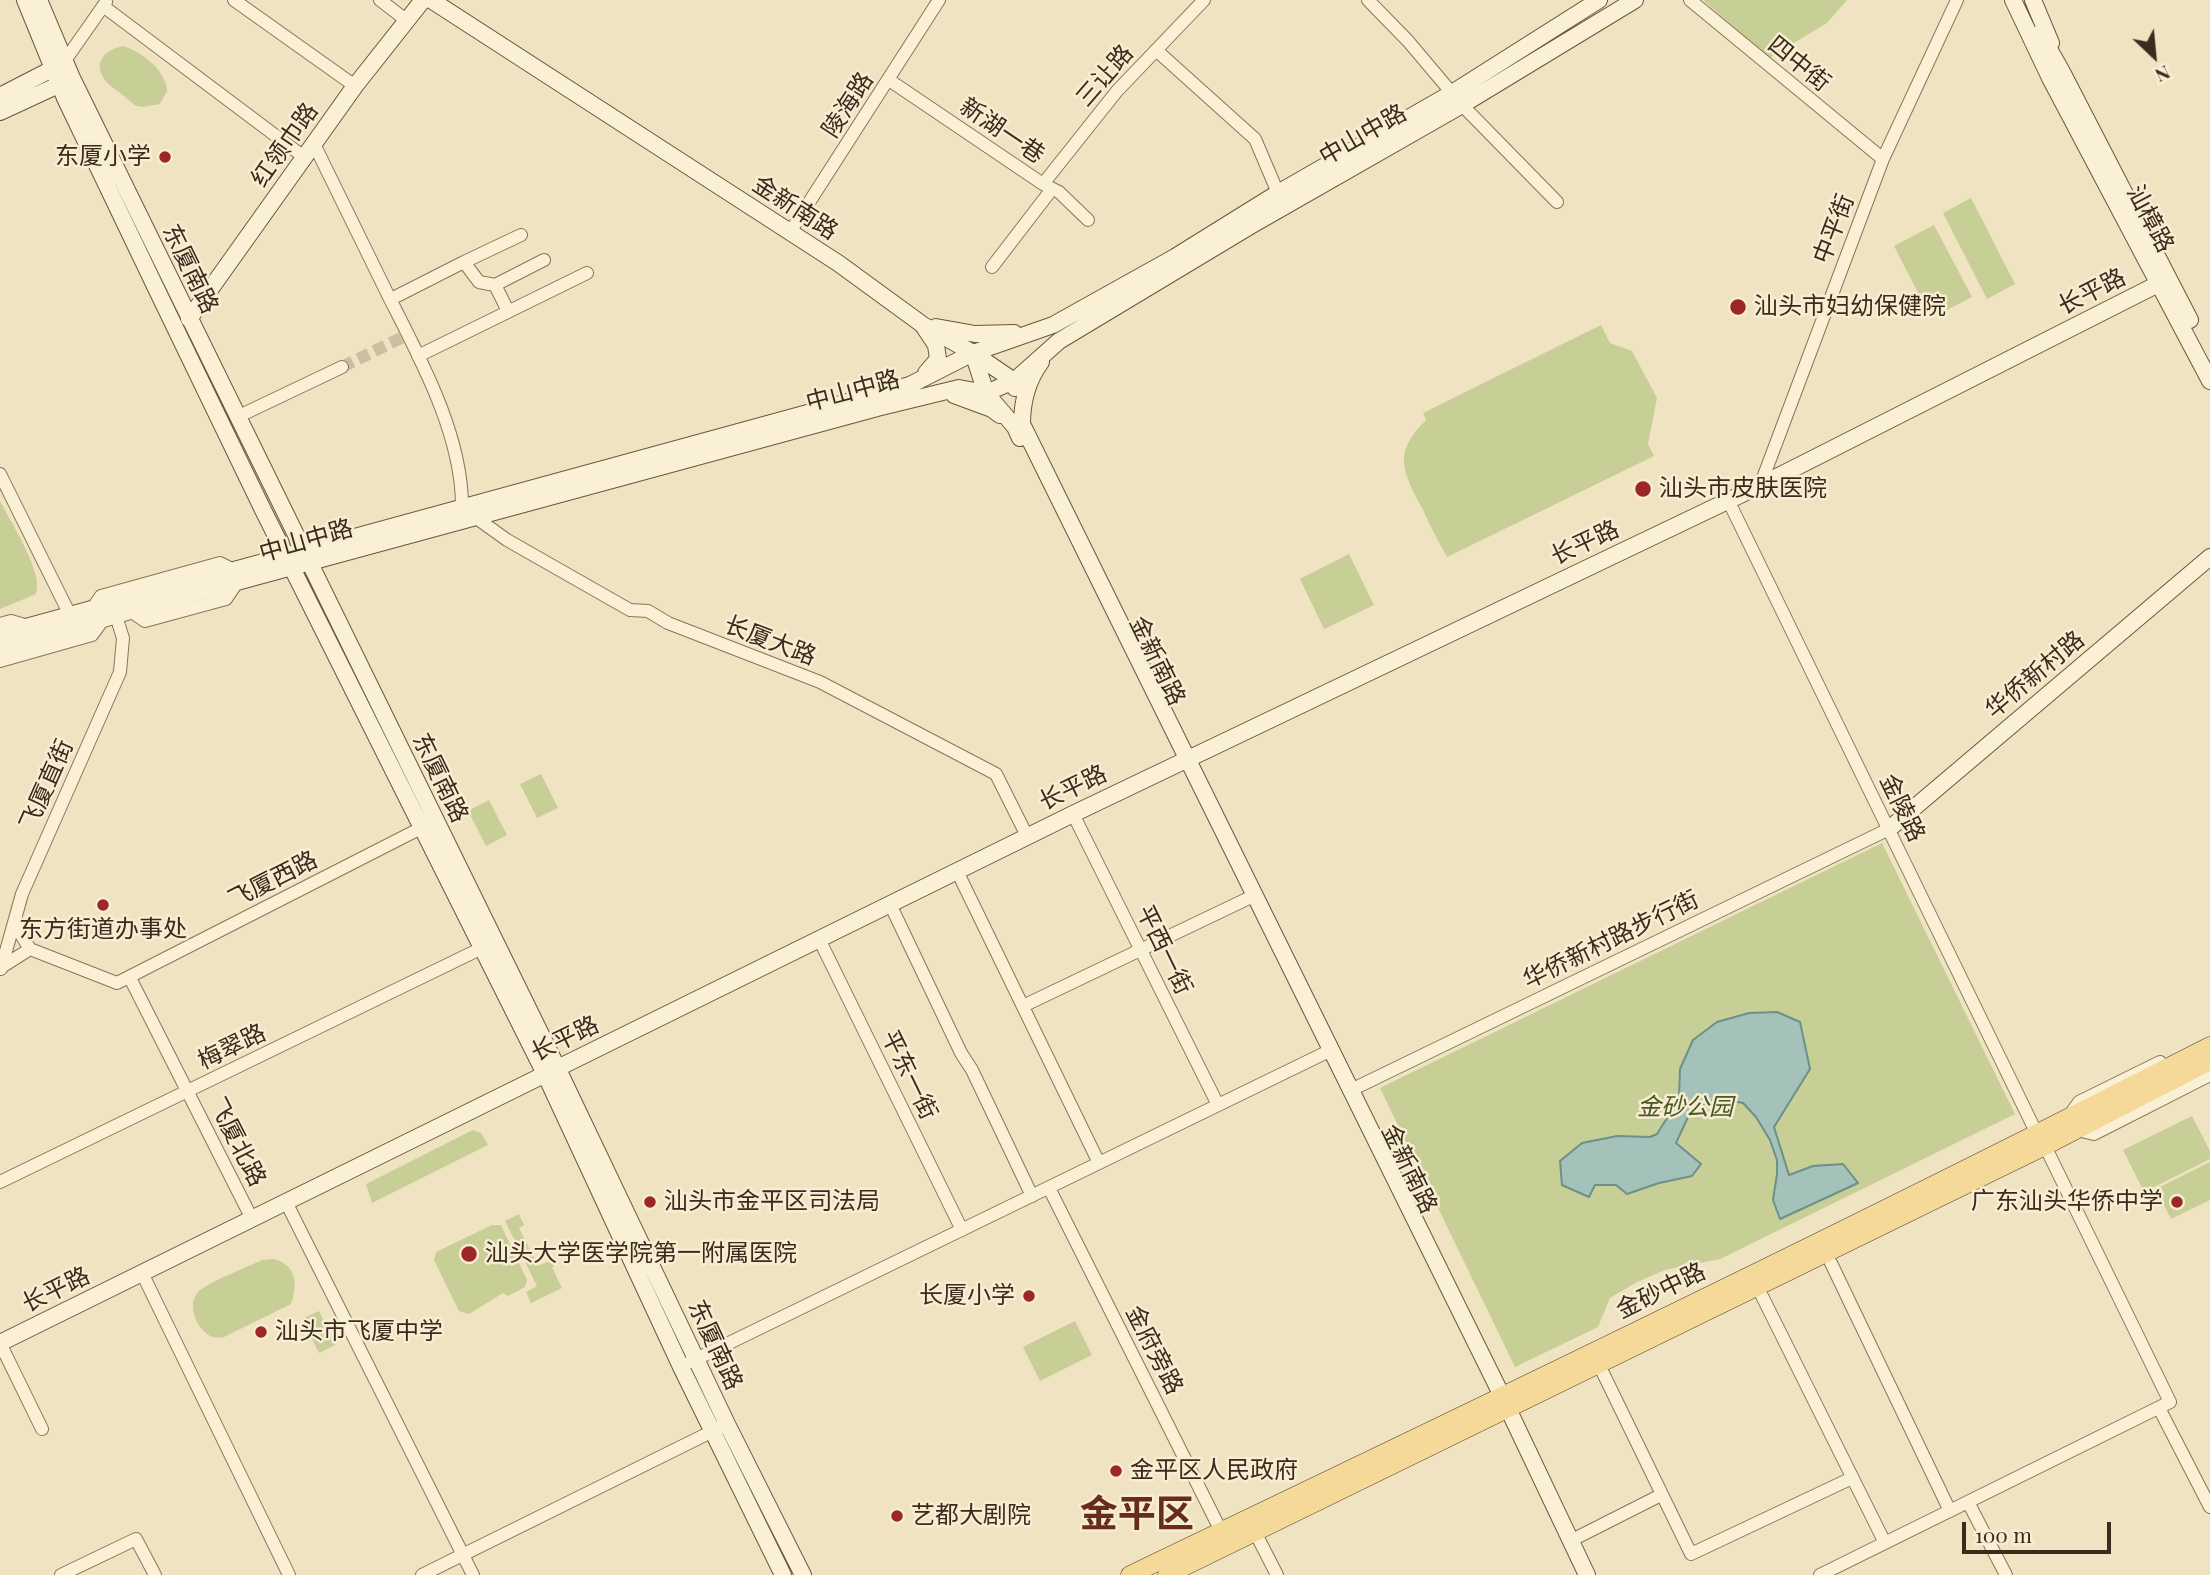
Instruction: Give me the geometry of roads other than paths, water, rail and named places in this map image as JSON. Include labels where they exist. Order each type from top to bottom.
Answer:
[{"type":"main road","name":"金砂中路","points":[[1167,1575],[1503,1404],[2041,1140],[2210,1046]]},
{"type":"main road","name":"金砂中路","points":[[2072,1124],[2210,1061]]},
{"type":"main road","name":"金砂中路","points":[[1130,1575],[1503,1404]]},
{"type":"street","name":"东厦南路","points":[[25,0],[59,65],[153,284],[288,562],[429,824],[696,1359],[720,1428],[783,1575]]},
{"type":"street","name":"东厦南路","points":[[39,0],[59,65]]},
{"type":"street","points":[[234,0],[355,86]]},
{"type":"street","points":[[380,0],[406,20]]},
{"type":"street","name":"红领巾路","points":[[189,319],[355,86],[423,0]]},
{"type":"street","name":"金新南路","points":[[431,0],[790,232],[886,296],[923,325],[973,353],[986,393],[1018,426],[1351,1090],[1587,1575]]},
{"type":"street","name":"陵海路","points":[[790,232],[939,0]]},
{"type":"street","name":"三让路","points":[[992,267],[1117,91],[1205,0]]},
{"type":"street","points":[[1368,0],[1408,41],[1457,99],[1557,202]]},
{"type":"street","name":"中山中路","points":[[0,650],[235,577],[910,385],[973,353],[1056,333],[1252,225],[1457,99],[1599,0]]},
{"type":"street","name":"中山中路","points":[[469,511],[941,391],[960,388],[986,393],[1014,381],[1056,333],[1278,193],[1457,99],[1635,0]]},
{"type":"street","name":"四中街","points":[[1690,0],[1883,159]]},
{"type":"street","name":"中平街","points":[[1763,478],[1883,159],[1957,0]]},
{"type":"street","name":"汕樟路","points":[[2004,0],[2019,30],[2056,75]]},
{"type":"street","name":"汕樟路","points":[[2013,0],[2031,25]]},
{"type":"street","name":"汕樟路","points":[[2022,0],[2031,25],[2163,280],[2210,381]]},
{"type":"street","name":"汕樟路","points":[[2033,0],[2056,75]]},
{"type":"street","points":[[0,96],[59,65],[105,3],[309,150],[391,299],[406,336],[418,356],[449,432],[469,511]]},
{"type":"street","points":[[0,112],[66,81],[79,40]]},
{"type":"street","points":[[1156,50],[1255,139],[1278,193]]},
{"type":"street","name":"新湖一巷","points":[[889,80],[1059,192],[1088,220]]},
{"type":"street","name":"东厦南路","points":[[66,81],[189,319],[307,557],[429,824],[482,948],[550,1069],[681,1367],[720,1428],[803,1575]]},
{"type":"street","points":[[391,299],[521,235]]},
{"type":"street","points":[[464,262],[479,282],[495,285],[544,260]]},
{"type":"street","points":[[418,356],[587,273]]},
{"type":"street","name":"汕樟路","points":[[2163,280],[2210,358]]},
{"type":"street","name":"长平路","points":[[0,1335],[890,904],[1183,758],[1763,478],[2163,280]]},
{"type":"street","name":"长平路","points":[[0,1343],[1025,832],[1728,500],[2163,280]]},
{"type":"street","points":[[495,285],[508,311]]},
{"type":"street","points":[[923,325],[975,334],[1056,333],[1034,371],[1018,426]]},
{"type":"street","points":[[910,385],[934,367],[938,359],[936,345],[923,325]]},
{"type":"street","points":[[973,353],[1014,381],[1018,426]]},
{"type":"street","points":[[237,417],[342,367]]},
{"type":"street","points":[[941,391],[992,409],[1018,426]]},
{"type":"street","points":[[0,474],[70,615]]},
{"type":"street","name":"金陵路","points":[[1728,500],[2171,1402],[2159,1408]]},
{"type":"street","name":"长厦大路","points":[[469,511],[507,540],[630,610],[648,611],[668,623],[820,682],[996,774],[1025,832]]},
{"type":"street","name":"华侨新村路","points":[[1889,829],[2210,557]]},
{"type":"street","name":"中山中路","points":[[0,634],[70,615],[110,614],[235,577]]},
{"type":"street","points":[[0,661],[92,635],[110,614]]},
{"type":"street","name":"飞厦直街","points":[[0,969],[22,894],[120,672],[123,638],[110,614]]},
{"type":"street","points":[[0,624],[10,621],[28,626]]},
{"type":"street","name":"金新南路","points":[[1183,758],[1325,1053],[1503,1404],[1581,1575]]},
{"type":"street","name":"平西一街","points":[[1073,814],[1218,1105]]},
{"type":"street","name":"飞厦西路","points":[[130,978],[429,824]]},
{"type":"street","name":"华侨新村路步行街","points":[[1351,1090],[1889,829]]},
{"type":"street","points":[[957,871],[1099,1163]]},
{"type":"street","points":[[1023,1006],[1249,898]]},
{"type":"street","points":[[890,904],[1032,1196]]},
{"type":"street","points":[[13,923],[30,949],[117,983],[130,978]]},
{"type":"street","name":"平东一街","points":[[818,939],[962,1230]]},
{"type":"street","name":"梅翠路","points":[[0,1182],[482,948]]},
{"type":"street","points":[[0,969],[30,949]]},
{"type":"street","name":"飞厦北路","points":[[130,978],[249,1213]]},
{"type":"street","points":[[2210,1037],[2079,1102],[2072,1124],[2094,1134],[2210,1075]]},
{"type":"street","points":[[681,1367],[1325,1053]]},
{"type":"street","name":"金府旁路","points":[[1049,1188],[1221,1531]]},
{"type":"street","points":[[286,1202],[473,1575]]},
{"type":"street","points":[[1830,1262],[1950,1511]]},
{"type":"street","points":[[142,1273],[289,1575]]},
{"type":"street","points":[[1762,1296],[1885,1543]]},
{"type":"street","points":[[0,1343],[42,1429]]},
{"type":"street","points":[[1603,1373],[1691,1554],[1852,1478]]},
{"type":"street","points":[[1819,1575],[2159,1408],[2210,1507]]},
{"type":"street","points":[[422,1575],[720,1428]]},
{"type":"street","points":[[1570,1541],[1661,1495]]},
{"type":"street","points":[[1968,1502],[2006,1575]]},
{"type":"street","points":[[1255,1532],[1277,1575]]},
{"type":"street","points":[[61,1575],[136,1539],[155,1575]]},
{"type":"water","points":[[1777,1012],[1800,1022],[1810,1069],[1774,1127],[1789,1175],[1813,1166],[1843,1164],[1858,1183],[1780,1219],[1773,1200],[1777,1160],[1770,1140],[1756,1117],[1743,1103],[1727,1100],[1707,1102],[1688,1117],[1676,1143],[1701,1164],[1692,1176],[1627,1194],[1616,1185],[1595,1185],[1589,1197],[1562,1185],[1560,1161],[1582,1143],[1617,1136],[1650,1137],[1657,1134],[1679,1099],[1680,1069],[1693,1040],[1717,1022],[1749,1013]]},
{"type":"tunnel","points":[[342,367],[403,337]]},
{"type":"place","name":"东厦小学","points":[[165,157]]},
{"type":"place","name":"汕头市妇幼保健院","points":[[1738,307]]},
{"type":"place","name":"汕头市皮肤医院","points":[[1643,489]]},
{"type":"place","name":"东方街道办事处","points":[[103,905]]},
{"type":"place","name":"汕头市金平区司法局","points":[[650,1202]]},
{"type":"place","name":"广东汕头华侨中学","points":[[2177,1202]]},
{"type":"place","name":"汕头大学医学院第一附属医院","points":[[469,1254]]},
{"type":"place","name":"长厦小学","points":[[1029,1296]]},
{"type":"place","name":"汕头市飞厦中学","points":[[261,1332]]},
{"type":"place","name":"金平区人民政府","points":[[1116,1471]]},
{"type":"place","name":"艺都大剧院","points":[[897,1516]]},
{"type":"district","name":"金平区","points":[[1137,1515]]},
{"type":"park label","name":"金砂公园","points":[[1685,1108]]}]
